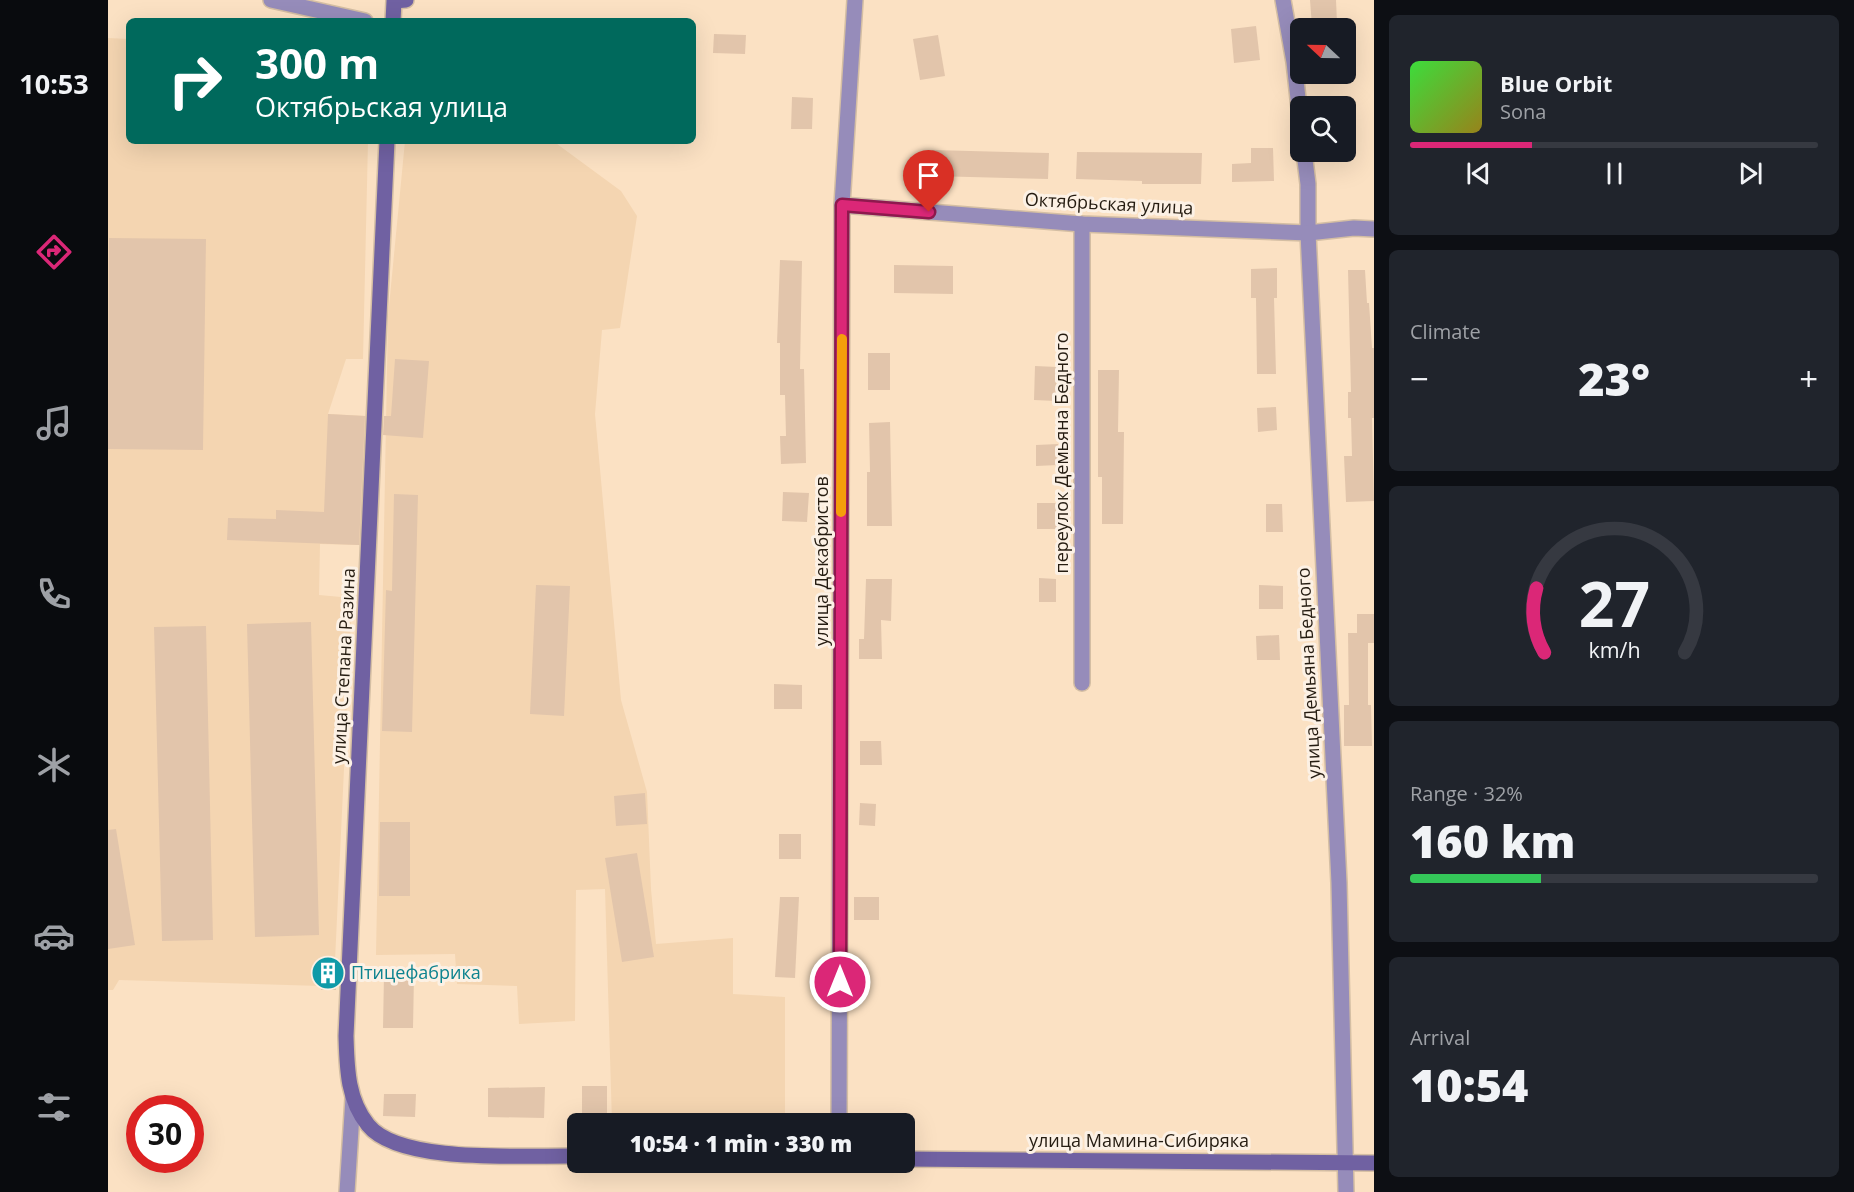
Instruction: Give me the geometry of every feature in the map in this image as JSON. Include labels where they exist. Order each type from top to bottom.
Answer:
[{"type":"street","points":[[270,0],[351,18]]},
{"type":"street","points":[[394,18],[398,0]]},
{"type":"street","name":"улица Декабристов","points":[[840,1113],[842,205],[855,0]]},
{"type":"street","points":[[1283,0],[1298,96]]},
{"type":"street","name":"улица Степана Разина","points":[[347,1192],[353,1098],[347,1063],[346,1036],[387,144]]},
{"type":"street","name":"улица Демьяна Бедного","points":[[1305,162],[1339,883],[1346,1192]]},
{"type":"street","name":"Октябрьская улица","points":[[842,205],[1082,224],[1308,233],[1354,228],[1374,229]]},
{"type":"street","name":"переулок Демьяна Бедного","points":[[1082,224],[1082,682]]},
{"type":"street","points":[[353,1098],[360,1113],[374,1131],[394,1144],[410,1149],[447,1154],[567,1156]]},
{"type":"street","name":"улица Мамина-Сибиряка","points":[[915,1159],[1374,1163]]},
{"type":"shaded area","points":[[108,38],[126,39],[126,144],[368,144],[363,359],[346,359],[328,414],[366,416],[361,545],[320,544],[319,595],[352,598],[335,961],[320,962],[321,986],[119,980],[113,990],[108,990]]},
{"type":"shaded area","points":[[405,144],[557,144],[621,191],[637,216],[620,328],[602,330],[595,414],[621,700],[647,792],[656,944],[733,938],[733,994],[785,997],[785,1113],[612,1113],[605,889],[576,890],[575,1021],[519,1024],[517,986],[457,984],[455,954],[376,955],[388,317]]},
{"type":"building","points":[[1310,0],[1336,0],[1337,18],[1311,18]]},
{"type":"building","points":[[1256,26],[1260,60],[1234,63],[1231,29]]},
{"type":"building","points":[[714,34],[746,35],[745,54],[713,53]]},
{"type":"building","points":[[938,35],[945,76],[920,80],[913,39]]},
{"type":"building","points":[[792,97],[813,98],[812,129],[791,129]]},
{"type":"building","points":[[1251,148],[1273,148],[1274,181],[1232,182],[1232,164],[1251,163]]},
{"type":"building","points":[[932,150],[1049,153],[1048,179],[932,176]]},
{"type":"building","points":[[1077,152],[1202,153],[1201,184],[1142,184],[1142,181],[1076,179]]},
{"type":"building","points":[[109,238],[206,239],[203,450],[108,449]]},
{"type":"building","points":[[780,260],[802,261],[800,369],[804,369],[806,463],[781,464],[780,436],[786,436],[785,395],[780,395],[780,343],[777,343]]},
{"type":"building","points":[[894,265],[953,266],[953,294],[894,293]]},
{"type":"building","points":[[1277,268],[1277,298],[1274,298],[1276,374],[1257,374],[1256,298],[1251,298],[1251,269]]},
{"type":"building","points":[[1348,270],[1365,270],[1367,303],[1369,303],[1372,348],[1374,348],[1374,418],[1372,418],[1374,501],[1346,502],[1344,456],[1352,456],[1351,418],[1348,418],[1348,392],[1351,392]]},
{"type":"building","points":[[868,353],[890,353],[890,390],[868,390]]},
{"type":"building","points":[[395,359],[429,361],[423,438],[383,435],[384,416],[391,416]]},
{"type":"building","points":[[1035,366],[1057,367],[1056,401],[1034,400]]},
{"type":"building","points":[[1098,370],[1119,370],[1118,432],[1124,432],[1123,524],[1102,524],[1102,477],[1098,477]]},
{"type":"building","points":[[1276,407],[1277,430],[1258,432],[1257,408]]},
{"type":"building","points":[[328,414],[365,416],[359,545],[227,540],[228,518],[276,519],[276,510],[324,512]]},
{"type":"building","points":[[890,422],[892,526],[867,526],[867,472],[870,472],[869,423]]},
{"type":"building","points":[[1058,444],[1058,465],[1036,466],[1036,445]]},
{"type":"building","points":[[783,492],[809,493],[807,522],[782,521]]},
{"type":"building","points":[[394,494],[418,495],[412,732],[382,731],[386,590],[392,591]]},
{"type":"building","points":[[1037,503],[1057,503],[1057,529],[1037,529]]},
{"type":"building","points":[[1266,504],[1282,504],[1283,532],[1266,532]]},
{"type":"building","points":[[1039,578],[1056,579],[1056,602],[1039,602]]},
{"type":"building","points":[[866,579],[892,579],[891,621],[881,620],[882,659],[859,659],[859,639],[864,639]]},
{"type":"building","points":[[536,585],[570,586],[564,716],[530,714]]},
{"type":"building","points":[[1259,585],[1283,586],[1283,609],[1259,609]]},
{"type":"building","points":[[1357,614],[1374,614],[1374,643],[1368,643],[1368,705],[1371,705],[1372,746],[1344,746],[1344,705],[1349,705],[1348,633],[1357,633]]},
{"type":"building","points":[[311,622],[319,935],[255,937],[247,624]]},
{"type":"building","points":[[206,626],[213,940],[162,941],[154,627]]},
{"type":"building","points":[[1279,635],[1280,660],[1257,660],[1256,636]]},
{"type":"building","points":[[774,684],[802,685],[802,709],[774,709]]},
{"type":"building","points":[[860,741],[881,741],[882,765],[860,765]]},
{"type":"building","points":[[645,793],[647,824],[616,826],[614,796]]},
{"type":"building","points":[[860,803],[876,804],[875,826],[859,825]]},
{"type":"building","points":[[380,822],[410,822],[410,896],[379,896]]},
{"type":"building","points":[[116,829],[135,945],[108,949],[108,830]]},
{"type":"building","points":[[779,834],[801,834],[801,859],[779,859]]},
{"type":"building","points":[[637,853],[654,957],[622,962],[605,858]]},
{"type":"building","points":[[780,897],[799,897],[795,978],[775,977]]},
{"type":"building","points":[[854,897],[879,897],[879,920],[854,920]]},
{"type":"building","name":"Птицефабрика","points":[[320,961],[335,961],[336,990],[321,990]]},
{"type":"building","points":[[384,975],[414,975],[413,1028],[383,1028]]},
{"type":"building","points":[[582,1086],[607,1086],[607,1113],[582,1113]]},
{"type":"building","points":[[545,1087],[544,1118],[488,1117],[488,1088]]},
{"type":"building","points":[[384,1094],[416,1094],[415,1117],[383,1116]]},
{"type":"slow traffic","points":[[841,512],[842,339]]},
{"type":"place","name":"Птицефабрика","points":[[328,973]]},
{"type":"route","points":[[840,982],[842,205],[929,212]]}]
